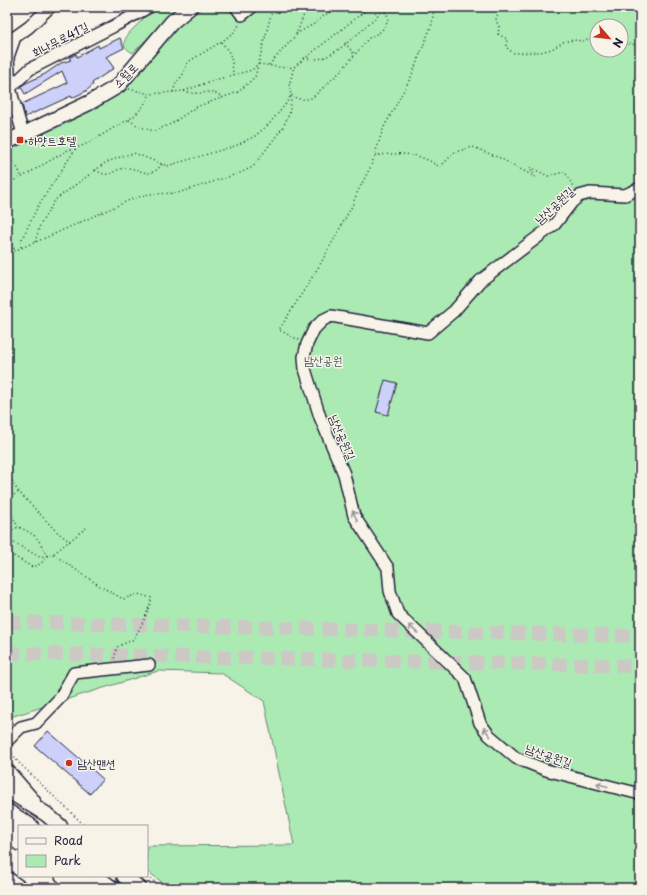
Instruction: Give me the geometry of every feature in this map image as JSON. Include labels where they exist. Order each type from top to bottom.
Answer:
[{"type":"main road","name":"소월로","points":[[7,142],[89,103],[118,86],[172,22],[190,7]]},
{"type":"main road","points":[[7,771],[46,814],[59,825]]},
{"type":"main road","points":[[7,790],[46,814]]},
{"type":"main road","points":[[7,811],[29,825]]},
{"type":"main road","points":[[7,824],[18,833]]},
{"type":"main road","points":[[77,877],[93,888]]},
{"type":"main road","points":[[97,877],[112,888]]},
{"type":"main road","points":[[125,877],[139,888]]},
{"type":"street","points":[[23,134],[9,88],[8,57],[15,37],[29,27],[50,7]]},
{"type":"street","name":"회나무로41길","points":[[9,88],[30,69],[149,7]]},
{"type":"street","points":[[239,11],[252,7]]},
{"type":"street","name":"남산공원길","points":[[640,188],[625,195],[590,193],[579,196],[572,202],[555,224],[480,281],[454,311],[428,333],[331,316],[323,320],[314,329],[307,344],[304,357],[305,369],[320,417],[344,474],[354,516],[388,568],[390,591],[398,614],[465,678],[480,723],[489,735],[516,758],[546,770],[640,794]]},
{"type":"street","points":[[7,741],[21,727],[36,723],[60,698],[74,672],[149,665]]},
{"type":"street","points":[[7,836],[18,844]]},
{"type":"street","points":[[62,877],[77,888]]},
{"type":"path","points":[[129,120],[140,127],[154,131],[171,124],[196,107],[238,92],[249,84],[255,77],[273,7]]},
{"type":"path","points":[[296,35],[307,7]]},
{"type":"path","points":[[269,65],[296,35],[338,7]]},
{"type":"path","points":[[359,7],[360,15]]},
{"type":"path","points":[[304,58],[315,60],[334,52],[373,21],[385,7]]},
{"type":"path","points":[[307,344],[279,330],[334,240],[367,175],[383,129],[411,77],[432,24],[434,7]]},
{"type":"path","points":[[499,7],[496,20],[499,27],[498,34],[507,39],[506,47],[513,53],[540,52],[552,49],[563,42],[573,40],[583,41],[589,39]]},
{"type":"path","points":[[7,254],[132,199],[149,194],[178,193],[240,173],[253,167],[283,127],[290,112],[289,86],[294,67],[369,8]]},
{"type":"path","points":[[173,92],[176,83],[183,74],[188,62],[221,42],[239,26],[243,20],[239,11]]},
{"type":"path","points":[[290,95],[299,99],[312,98],[340,72],[369,38],[380,32],[385,27],[388,19],[387,13],[382,11]]},
{"type":"path","points":[[221,42],[232,58],[233,75]]},
{"type":"path","points":[[345,44],[355,55]]},
{"type":"path","points":[[629,44],[640,45]]},
{"type":"path","points":[[118,86],[150,94],[184,91],[218,79],[252,70],[258,64]]},
{"type":"path","points":[[258,64],[282,68],[294,67]]},
{"type":"path","points":[[184,91],[191,94],[213,92],[223,98]]},
{"type":"path","points":[[7,183],[22,177],[68,150],[76,148],[129,120],[139,112],[150,94]]},
{"type":"path","points":[[35,242],[40,225],[56,200],[105,163],[134,153],[167,166],[235,146],[255,136],[269,124],[285,105],[290,95]]},
{"type":"path","points":[[375,155],[396,153],[408,154],[423,158],[440,167],[455,152],[473,147],[500,158],[535,177],[530,167],[548,176],[565,172],[579,196]]},
{"type":"path","points":[[21,248],[22,239],[38,206],[76,148]]},
{"type":"path","points":[[7,155],[17,167],[22,177]]},
{"type":"path","points":[[95,170],[104,175],[111,174],[117,170],[125,168],[150,173],[157,170],[162,164]]},
{"type":"path","points":[[7,238],[15,250]]},
{"type":"path","points":[[7,470],[13,484],[19,492],[55,530],[70,542]]},
{"type":"path","points":[[7,499],[19,492]]},
{"type":"path","points":[[7,505],[18,528],[32,534],[40,541],[47,556]]},
{"type":"path","points":[[18,528],[13,530],[8,539],[40,557],[53,554],[86,528]]},
{"type":"path","points":[[7,552],[32,567],[39,565],[47,556]]},
{"type":"path","points":[[53,554],[100,586],[123,599],[138,594],[152,598],[145,618],[134,639],[117,647],[112,668]]},
{"type":"path","points":[[7,745],[18,762],[84,825]]},
{"type":"path","points":[[148,877],[163,888]]},
{"type":"green space","points":[[155,7],[178,7],[133,53],[124,45],[126,38],[128,34]]},
{"type":"green space","name":"남산공원","points":[[204,7],[640,7],[640,888],[170,888],[148,872],[148,846],[294,845],[264,701],[221,673],[158,671],[7,718],[7,147],[100,106],[126,90],[146,60],[177,25]]},
{"type":"building","points":[[120,38],[124,48],[106,57],[114,68],[92,83],[93,85],[86,91],[72,98],[71,96],[25,117],[22,104],[67,83],[62,71],[25,94],[21,87],[24,84],[45,74],[61,63],[71,60],[69,58],[76,54],[77,57],[98,45],[99,48]]},
{"type":"building","points":[[385,380],[397,383],[388,415],[376,412]]},
{"type":"building","name":"남산맨션","points":[[48,731],[103,779],[90,794],[35,746]]},
{"type":"tunnel","points":[[7,622],[640,636]]},
{"type":"tunnel","points":[[7,653],[640,666]]},
{"type":"place","name":"하얏트호텔","points":[[20,140]]},
{"type":"place","name":"남산맨션","points":[[69,763]]}]
